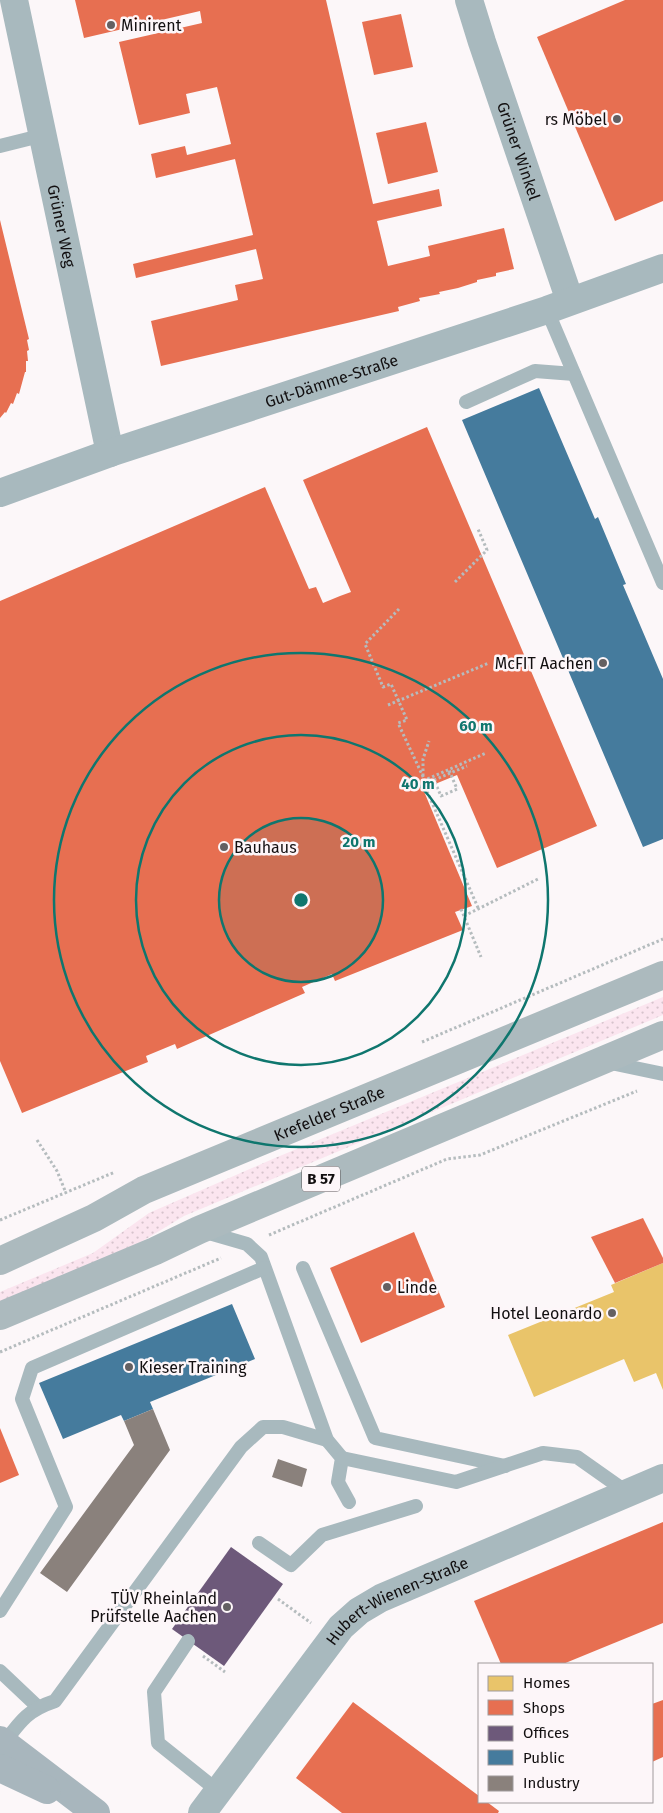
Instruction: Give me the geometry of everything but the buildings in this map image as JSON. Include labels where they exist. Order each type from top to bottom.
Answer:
[{"type":"main road","name":"Krefelder Straße","points":[[0,1261],[94,1218],[144,1190],[663,975]]},
{"type":"main road","name":"B 57","points":[[0,1316],[156,1251],[199,1230],[663,1035]]},
{"type":"main road","points":[[1,1750],[95,1812]]},
{"type":"street","name":"Grüner Weg","points":[[14,0],[110,454]]},
{"type":"street","name":"Grüner Winkel","points":[[470,0],[559,306]]},
{"type":"street","name":"Gut-Dämme-Straße","points":[[0,493],[110,454],[559,306],[663,268]]},
{"type":"street","name":"Hubert-Wienen-Straße","points":[[202,1813],[341,1627],[359,1611],[381,1598],[663,1478]]},
{"type":"lane","points":[[0,146],[44,135]]},
{"type":"lane","points":[[559,306],[574,374],[663,584]]},
{"type":"lane","points":[[466,402],[535,371],[574,374]]},
{"type":"lane","points":[[600,1061],[663,1074]]},
{"type":"lane","points":[[199,1230],[246,1244],[261,1257],[327,1440],[342,1458],[456,1482],[543,1453],[578,1457],[628,1493]]},
{"type":"lane","points":[[0,1611],[66,1507],[22,1399],[32,1368],[264,1268]]},
{"type":"lane","points":[[303,1268],[375,1438],[505,1466]]},
{"type":"lane","points":[[1,1750],[21,1719],[38,1707],[56,1701],[241,1446],[263,1427],[283,1427],[327,1440]]},
{"type":"lane","points":[[342,1458],[338,1482],[349,1502]]},
{"type":"lane","points":[[259,1543],[291,1565],[322,1535],[416,1506]]},
{"type":"lane","points":[[187,1642],[154,1692],[158,1743],[218,1791]]},
{"type":"lane","points":[[0,1671],[38,1707]]},
{"type":"path","points":[[455,582],[487,550],[478,529]]},
{"type":"path","points":[[399,609],[365,644],[383,687],[391,684],[407,720],[398,724],[426,783],[467,766]]},
{"type":"path","points":[[388,705],[489,663]]},
{"type":"path","points":[[429,741],[423,759],[423,781],[479,910]]},
{"type":"path","points":[[423,781],[486,753]]},
{"type":"path","points":[[434,780],[441,796],[458,789],[449,770]]},
{"type":"path","points":[[464,916],[540,878]]},
{"type":"path","points":[[461,910],[482,956]]},
{"type":"path","points":[[0,1352],[217,1260],[246,1244],[447,1159],[480,1155],[646,1088],[663,1074]]},
{"type":"path","points":[[37,1140],[57,1171],[66,1193]]},
{"type":"path","points":[[278,1599],[289,1607]]},
{"type":"path","points":[[187,1642],[225,1672]]},
{"type":"shaded area","points":[[663,997],[663,1015],[184,1216],[141,1242],[0,1303],[0,1292],[93,1253],[149,1213],[275,1158]]},
{"type":"place","name":"Minirent","points":[[111,25]]},
{"type":"place","name":"rs Möbel","points":[[617,119]]},
{"type":"place","name":"McFIT Aachen","points":[[603,663]]},
{"type":"place","name":"Bauhaus","points":[[224,847]]},
{"type":"place","name":"Linde","points":[[387,1287]]},
{"type":"place","name":"Hotel Leonardo","points":[[612,1313]]},
{"type":"place","name":"Kieser Training","points":[[129,1367]]},
{"type":"place","name":"TÜV Rheinland Prüfstelle Aachen","points":[[227,1607]]}]
